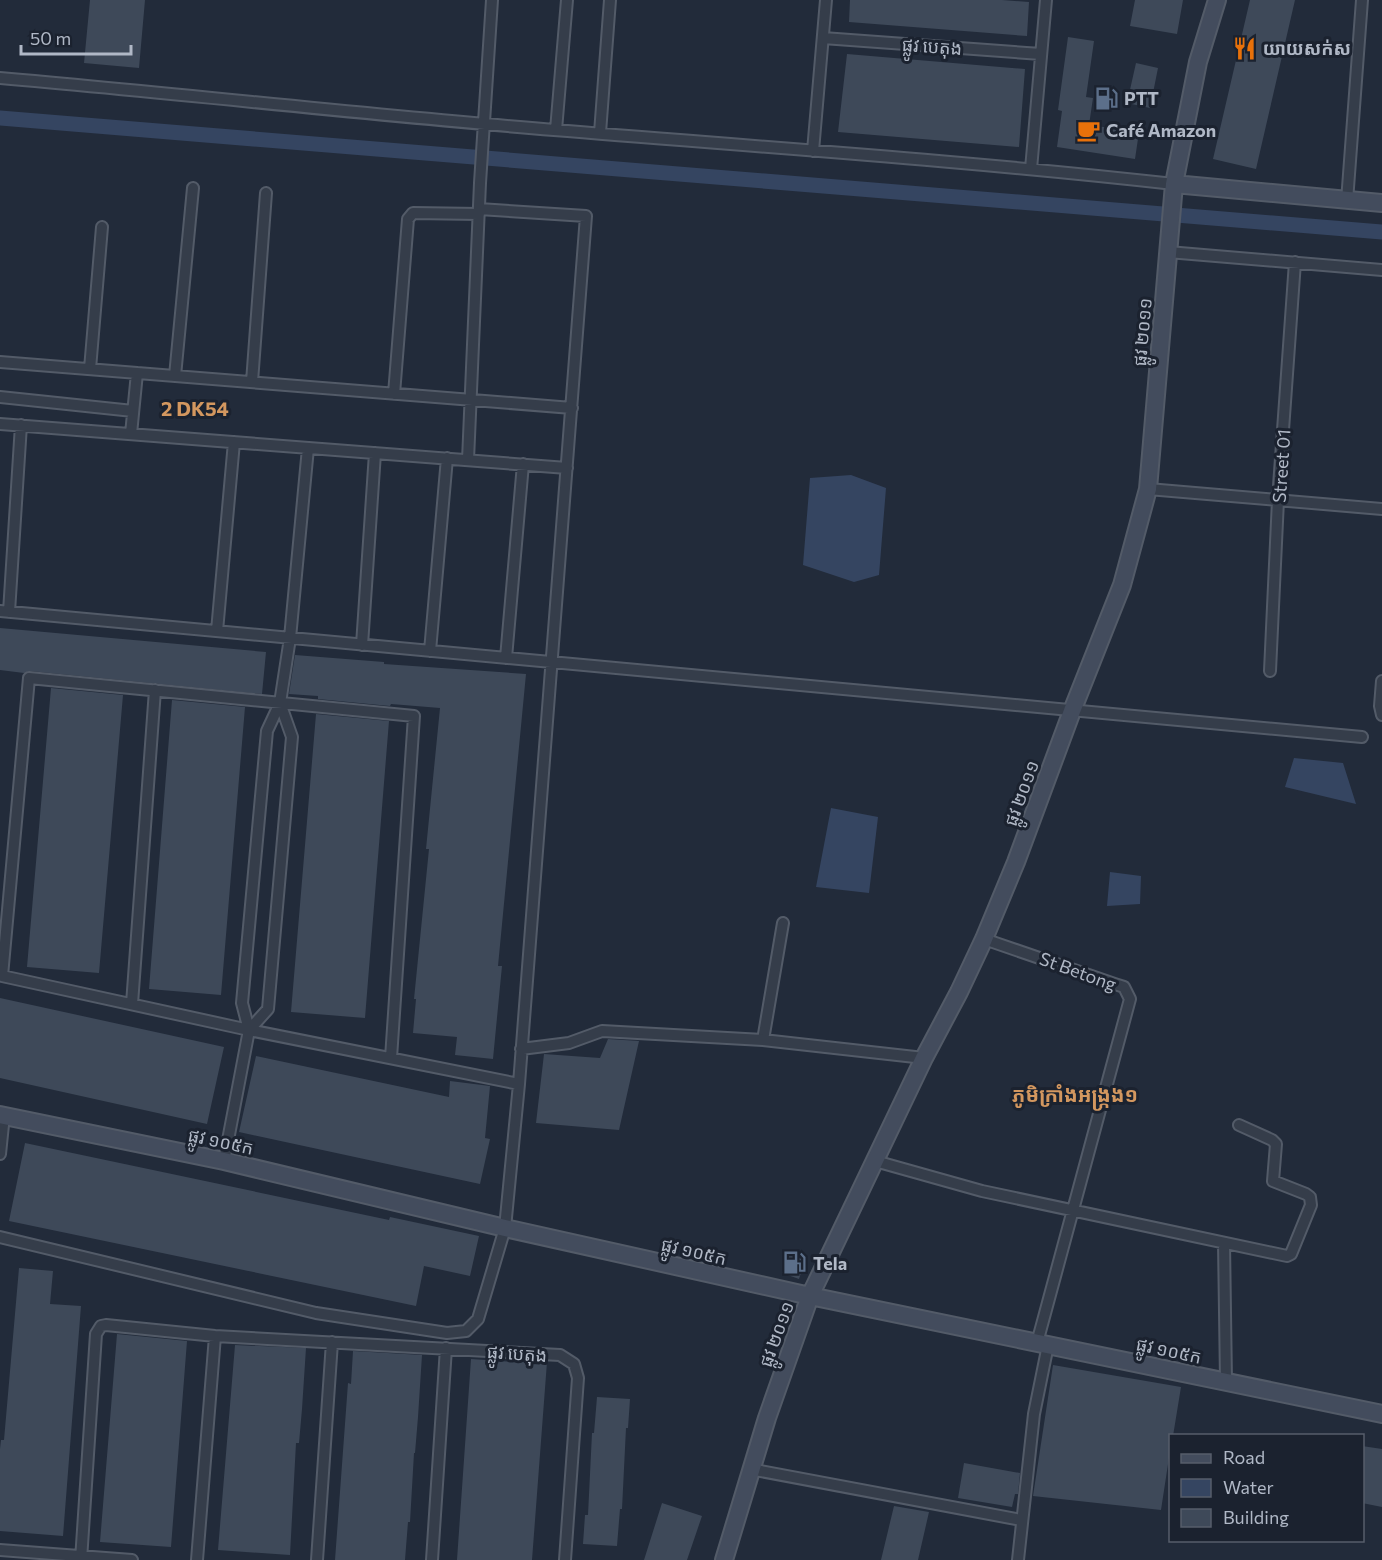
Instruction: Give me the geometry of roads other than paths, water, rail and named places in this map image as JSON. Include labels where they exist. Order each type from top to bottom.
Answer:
[{"type":"main road","name":"ផ្លូវ ២០១១","points":[[724,1560],[750,1469],[810,1296],[984,939],[1016,862],[1122,585],[1148,489],[1173,190],[1198,63],[1216,0]]},
{"type":"main road","points":[[1173,190],[1382,203]]},
{"type":"main road","name":"ផ្លូវ ១០៥ក","points":[[2,1115],[224,1161],[505,1228],[810,1296],[1382,1414]]},
{"type":"street","points":[[468,460],[480,183],[492,0]]},
{"type":"street","points":[[555,130],[567,0]]},
{"type":"street","points":[[600,133],[610,0]]},
{"type":"street","points":[[813,151],[826,0]]},
{"type":"street","points":[[1031,168],[1046,0]]},
{"type":"street","points":[[1347,201],[1362,0]]},
{"type":"street","name":"ផ្លូវ បេតុង","points":[[823,38],[1041,54]]},
{"type":"street","points":[[0,78],[555,130],[1031,168],[1173,190]]},
{"type":"street","points":[[175,376],[193,188]]},
{"type":"street","points":[[252,382],[266,193]]},
{"type":"street","points":[[0,1237],[316,1312],[447,1333],[466,1331],[478,1319],[505,1228],[519,1084],[586,216],[479,211],[413,213],[408,219],[394,394]]},
{"type":"street","points":[[90,369],[102,227]]},
{"type":"street","points":[[1169,247],[1382,270]]},
{"type":"street","name":"Street 01","points":[[1270,671],[1278,500],[1294,262]]},
{"type":"street","points":[[0,362],[572,408]]},
{"type":"street","points":[[131,434],[137,373]]},
{"type":"street","points":[[0,397],[133,411]]},
{"type":"street","points":[[0,424],[567,468]]},
{"type":"street","points":[[21,425],[4,612],[1362,737]]},
{"type":"street","points":[[218,631],[234,442]]},
{"type":"street","points":[[224,1161],[249,1030],[242,1003],[267,731],[280,703],[290,638],[308,448]]},
{"type":"street","points":[[362,645],[375,453]]},
{"type":"street","points":[[430,651],[447,458]]},
{"type":"street","points":[[506,658],[523,464]]},
{"type":"street","points":[[1148,489],[1382,509]]},
{"type":"street","points":[[391,1058],[414,716],[29,678],[2,976],[249,1030],[519,1084]]},
{"type":"street","points":[[1382,681],[1380,706],[1382,715]]},
{"type":"street","points":[[132,1004],[155,690]]},
{"type":"street","points":[[249,1030],[268,1009],[292,737],[280,703]]},
{"type":"street","points":[[764,1040],[783,923]]},
{"type":"street","name":"St Betong","points":[[984,939],[1124,987],[1130,999],[1072,1209],[1042,1344],[1018,1560]]},
{"type":"street","points":[[521,1049],[568,1043],[602,1031],[764,1040],[924,1058]]},
{"type":"street","points":[[0,1154],[2,1115]]},
{"type":"street","points":[[875,1161],[982,1191],[1287,1256],[1291,1254],[1311,1205],[1310,1197],[1273,1182],[1276,1144],[1239,1125]]},
{"type":"street","points":[[1224,1243],[1226,1382]]},
{"type":"street","name":"ផ្លូវ បេតុង","points":[[82,1558],[96,1334],[101,1326],[106,1325],[215,1336],[560,1355],[574,1364],[578,1378],[565,1560]]},
{"type":"street","points":[[197,1560],[215,1336]]},
{"type":"street","points":[[317,1560],[332,1342]]},
{"type":"street","points":[[432,1560],[446,1348]]},
{"type":"street","points":[[750,1469],[1022,1520]]},
{"type":"street","points":[[0,1550],[132,1560]]},
{"type":"water","points":[[851,475],[886,488],[879,575],[854,582],[803,565],[810,478]]},
{"type":"water","points":[[1294,758],[1343,763],[1356,804],[1285,787]]},
{"type":"water","points":[[831,808],[878,817],[869,893],[816,887]]},
{"type":"water","points":[[1110,872],[1141,876],[1140,904],[1107,906]]},
{"type":"waterway","points":[[0,118],[1382,232]]},
{"type":"place","name":"យាយសក់ស","points":[[1245,48]]},
{"type":"place","name":"PTT","points":[[1106,98]]},
{"type":"place","name":"Café Amazon","points":[[1088,130]]},
{"type":"place","name":"Tela","points":[[795,1263]]},
{"type":"district","name":"2 DK54","points":[[195,408]]},
{"type":"district","name":"ភូមិក្រាំងអង្រ្កង១","points":[[1075,1094]]}]
